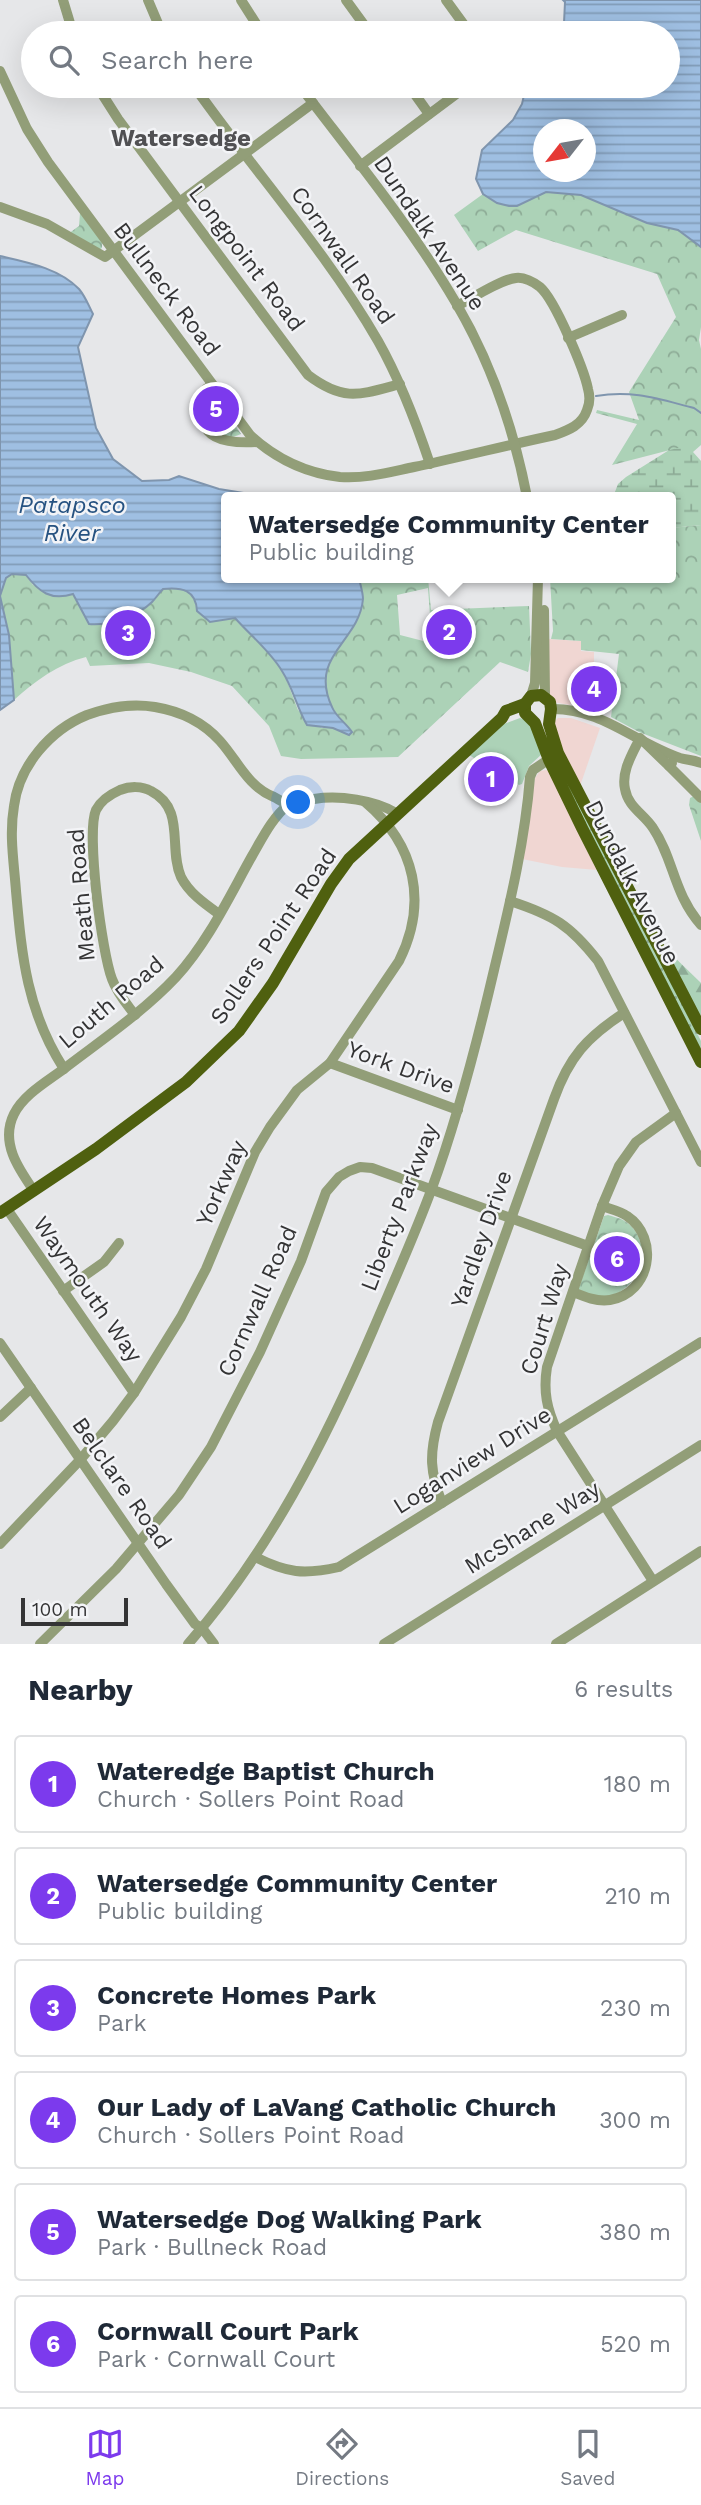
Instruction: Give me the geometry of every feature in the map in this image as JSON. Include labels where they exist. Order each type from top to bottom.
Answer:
[{"type":"main road","points":[[544,696],[537,694],[529,709],[544,720],[550,712]]},
{"type":"main road","name":"Dundalk Avenue","points":[[544,696],[550,702],[549,724],[553,757],[701,1029]]},
{"type":"main road","name":"Dundalk Avenue","points":[[529,709],[701,1062]]},
{"type":"main road","name":"Sollers Point Road","points":[[4,1211],[106,1142],[186,1082],[239,1031],[300,939],[341,869],[396,813],[502,718],[529,709]]},
{"type":"street","points":[[63,0],[69,21]]},
{"type":"street","points":[[148,0],[157,21]]},
{"type":"street","points":[[241,0],[254,21]]},
{"type":"street","points":[[346,0],[361,21]]},
{"type":"street","points":[[446,0],[461,21]]},
{"type":"street","name":"Bullneck Road","points":[[0,71],[27,129],[112,251],[242,425],[257,442],[286,461],[305,469],[342,477],[381,474],[569,430],[584,418],[590,401],[589,389],[546,293],[530,281],[514,278],[457,306]]},
{"type":"street","name":"Longpoint Road","points":[[105,98],[308,375],[327,388],[346,395],[400,384]]},
{"type":"street","name":"Cornwall Road","points":[[203,98],[359,310],[400,384],[430,464]]},
{"type":"street","name":"Dundalk Avenue","points":[[309,98],[421,249],[457,306],[492,380],[514,444],[526,492]]},
{"type":"street","points":[[418,98],[429,114]]},
{"type":"street","points":[[360,166],[451,98]]},
{"type":"street","points":[[0,207],[54,228],[105,257],[313,103]]},
{"type":"street","points":[[568,338],[622,314]]},
{"type":"street","points":[[212,384],[206,389],[204,404],[203,421],[208,431],[214,437],[257,442]]},
{"type":"street","name":"Dundalk Avenue","points":[[529,709],[535,683],[538,583]]},
{"type":"street","name":"Dundalk Avenue","points":[[539,597],[544,611],[544,696]]},
{"type":"street","points":[[64,1069],[46,1038],[29,991],[19,926],[12,831],[16,793],[26,770],[39,751],[62,729],[78,719],[105,709],[140,705],[170,710],[199,723],[219,740],[256,787],[289,804],[332,797],[384,806],[396,813]]},
{"type":"street","points":[[550,712],[582,712],[681,758],[701,763]]},
{"type":"street","points":[[640,738],[701,798]]},
{"type":"street","points":[[640,738],[625,772],[625,790],[635,810],[648,820],[658,836],[676,885],[701,925]]},
{"type":"street","name":"Liberty Parkway","points":[[188,1644],[255,1557],[288,1503],[351,1380],[432,1189],[480,1030],[510,901],[530,777],[533,770],[553,757]]},
{"type":"street","points":[[669,766],[681,758]]},
{"type":"street","name":"Meath Road","points":[[135,1015],[113,983],[102,939],[93,840],[94,818],[100,804],[114,793],[132,787],[150,790],[163,800],[173,815],[180,876],[195,896],[219,914]]},
{"type":"street","name":"Yorkway","points":[[0,1544],[80,1460],[134,1393],[181,1317],[206,1269],[255,1152],[297,1090],[330,1063],[408,944],[415,919],[415,889],[411,869],[397,839],[365,802]]},
{"type":"street","name":"Louth Road","points":[[34,1191],[13,1157],[8,1135],[10,1123],[20,1104],[135,1015],[181,971],[219,914],[268,828],[289,804]]},
{"type":"street","points":[[510,901],[544,912],[575,933],[598,961],[701,1162]]},
{"type":"street","name":"Yardley Drive","points":[[442,1503],[433,1479],[433,1440],[563,1075],[588,1039],[624,1013]]},
{"type":"street","name":"York Drive","points":[[330,1063],[458,1110]]},
{"type":"street","name":"Court Way","points":[[653,1581],[557,1431],[548,1412],[545,1382],[547,1367],[588,1246],[619,1166],[636,1142],[676,1113]]},
{"type":"street","name":"Cornwall Road","points":[[40,1644],[139,1544],[179,1495],[217,1435],[260,1352],[301,1261],[326,1192],[349,1171],[360,1167],[372,1168],[588,1246]]},
{"type":"street","points":[[573,1292],[592,1299],[616,1298],[632,1289],[646,1269],[649,1251],[639,1228],[628,1217],[602,1206]]},
{"type":"street","name":"Waymouth Way","points":[[4,1211],[134,1393]]},
{"type":"street","points":[[63,1291],[104,1262],[119,1243]]},
{"type":"street","name":"Loganview Drive","points":[[255,1557],[299,1573],[339,1567],[701,1342]]},
{"type":"street","name":"Belclare Road","points":[[0,1343],[195,1623],[214,1644]]},
{"type":"street","points":[[0,1417],[31,1388]]},
{"type":"street","name":"McShane Way","points":[[384,1644],[701,1445]]},
{"type":"street","points":[[556,1644],[701,1551]]},
{"type":"shaded area","points":[[549,639],[581,641],[581,651],[594,652],[594,676],[580,680],[570,705],[553,702],[546,687]]},
{"type":"shaded area","points":[[558,718],[571,718],[600,728],[579,789],[552,724]]},
{"type":"shaded area","points":[[540,771],[550,772],[597,870],[562,867],[522,859],[535,778]]},
{"type":"green space","points":[[546,192],[581,195],[647,223],[678,230],[701,247],[701,442],[612,465],[637,424],[596,413],[597,410],[639,420],[629,392],[676,317],[657,274],[516,230],[478,251],[454,215],[483,194],[502,203],[515,205]]},
{"type":"green space","points":[[80,213],[102,242],[102,248],[98,250],[68,234],[79,226]]},
{"type":"green space","points":[[216,398],[241,434],[224,437],[214,429],[209,407],[209,399]]},
{"type":"green space","points":[[701,430],[701,445],[693,452],[701,461],[701,525],[676,528],[676,492],[615,492],[618,484]]},
{"type":"green space","points":[[701,525],[701,756],[639,732],[611,717],[619,654],[581,650],[581,641],[551,639],[553,631],[550,583],[676,583],[676,528]]},
{"type":"green space","points":[[12,574],[26,575],[33,585],[73,594],[81,607],[151,603],[163,588],[187,592],[194,599],[197,611],[210,622],[235,618],[269,652],[284,673],[298,710],[322,728],[333,728],[349,735],[352,732],[333,711],[324,675],[340,644],[351,632],[363,596],[360,583],[428,583],[431,610],[529,606],[531,654],[528,672],[500,662],[398,757],[301,759],[281,756],[269,726],[232,686],[191,672],[149,663],[90,666],[86,657],[47,674],[14,700],[9,635],[0,596],[6,578]],"holes":[[[428,588],[432,643],[400,635],[397,595]]]},
{"type":"green space","points":[[520,718],[530,722],[542,754],[529,766],[522,784],[519,785],[469,755],[501,725]]},
{"type":"green space","points":[[558,762],[701,1041],[701,1052],[555,764]]},
{"type":"green space","points":[[694,796],[701,803],[701,841],[689,805],[690,798]]},
{"type":"green space","points":[[665,948],[701,983],[701,1020]]},
{"type":"green space","points":[[604,1216],[623,1220],[635,1231],[641,1245],[641,1260],[636,1275],[627,1287],[613,1295],[597,1296],[578,1290]]},
{"type":"water","points":[[563,0],[701,0],[701,247],[678,230],[647,223],[581,195],[546,192],[517,206],[509,206],[497,203],[483,194],[476,179],[482,150],[513,120],[523,98],[680,98],[680,21],[564,21]]},
{"type":"water","name":"Patapsco River","points":[[0,256],[52,271],[71,282],[85,298],[93,314],[78,347],[96,428],[113,459],[142,481],[169,480],[179,476],[237,492],[221,492],[221,583],[360,583],[363,599],[360,614],[330,662],[326,674],[326,689],[332,707],[352,732],[349,735],[333,728],[307,725],[286,678],[266,650],[235,618],[210,622],[197,611],[194,598],[187,591],[163,589],[139,612],[114,622],[97,624],[89,624],[73,594],[46,594],[26,575],[12,574],[6,578],[0,596]]},
{"type":"water","name":"Patapsco River","points":[[0,596],[9,635],[14,700],[0,710]]},
{"type":"waterway","points":[[596,396],[646,396],[694,408],[701,413]]},
{"type":"place","name":"Watersedge Dog Walking Park","points":[[216,409]]},
{"type":"place","name":"Watersedge Community Center","points":[[449,632]]},
{"type":"place","name":"Concrete Homes Park","points":[[128,633]]},
{"type":"place","name":"Our Lady of LaVang Catholic Church","points":[[594,689]]},
{"type":"place","name":"Wateredge Baptist Church","points":[[491,779]]},
{"type":"place","name":"Cornwall Court Park","points":[[617,1259]]},
{"type":"district","name":"Watersedge","points":[[181,138]]}]
